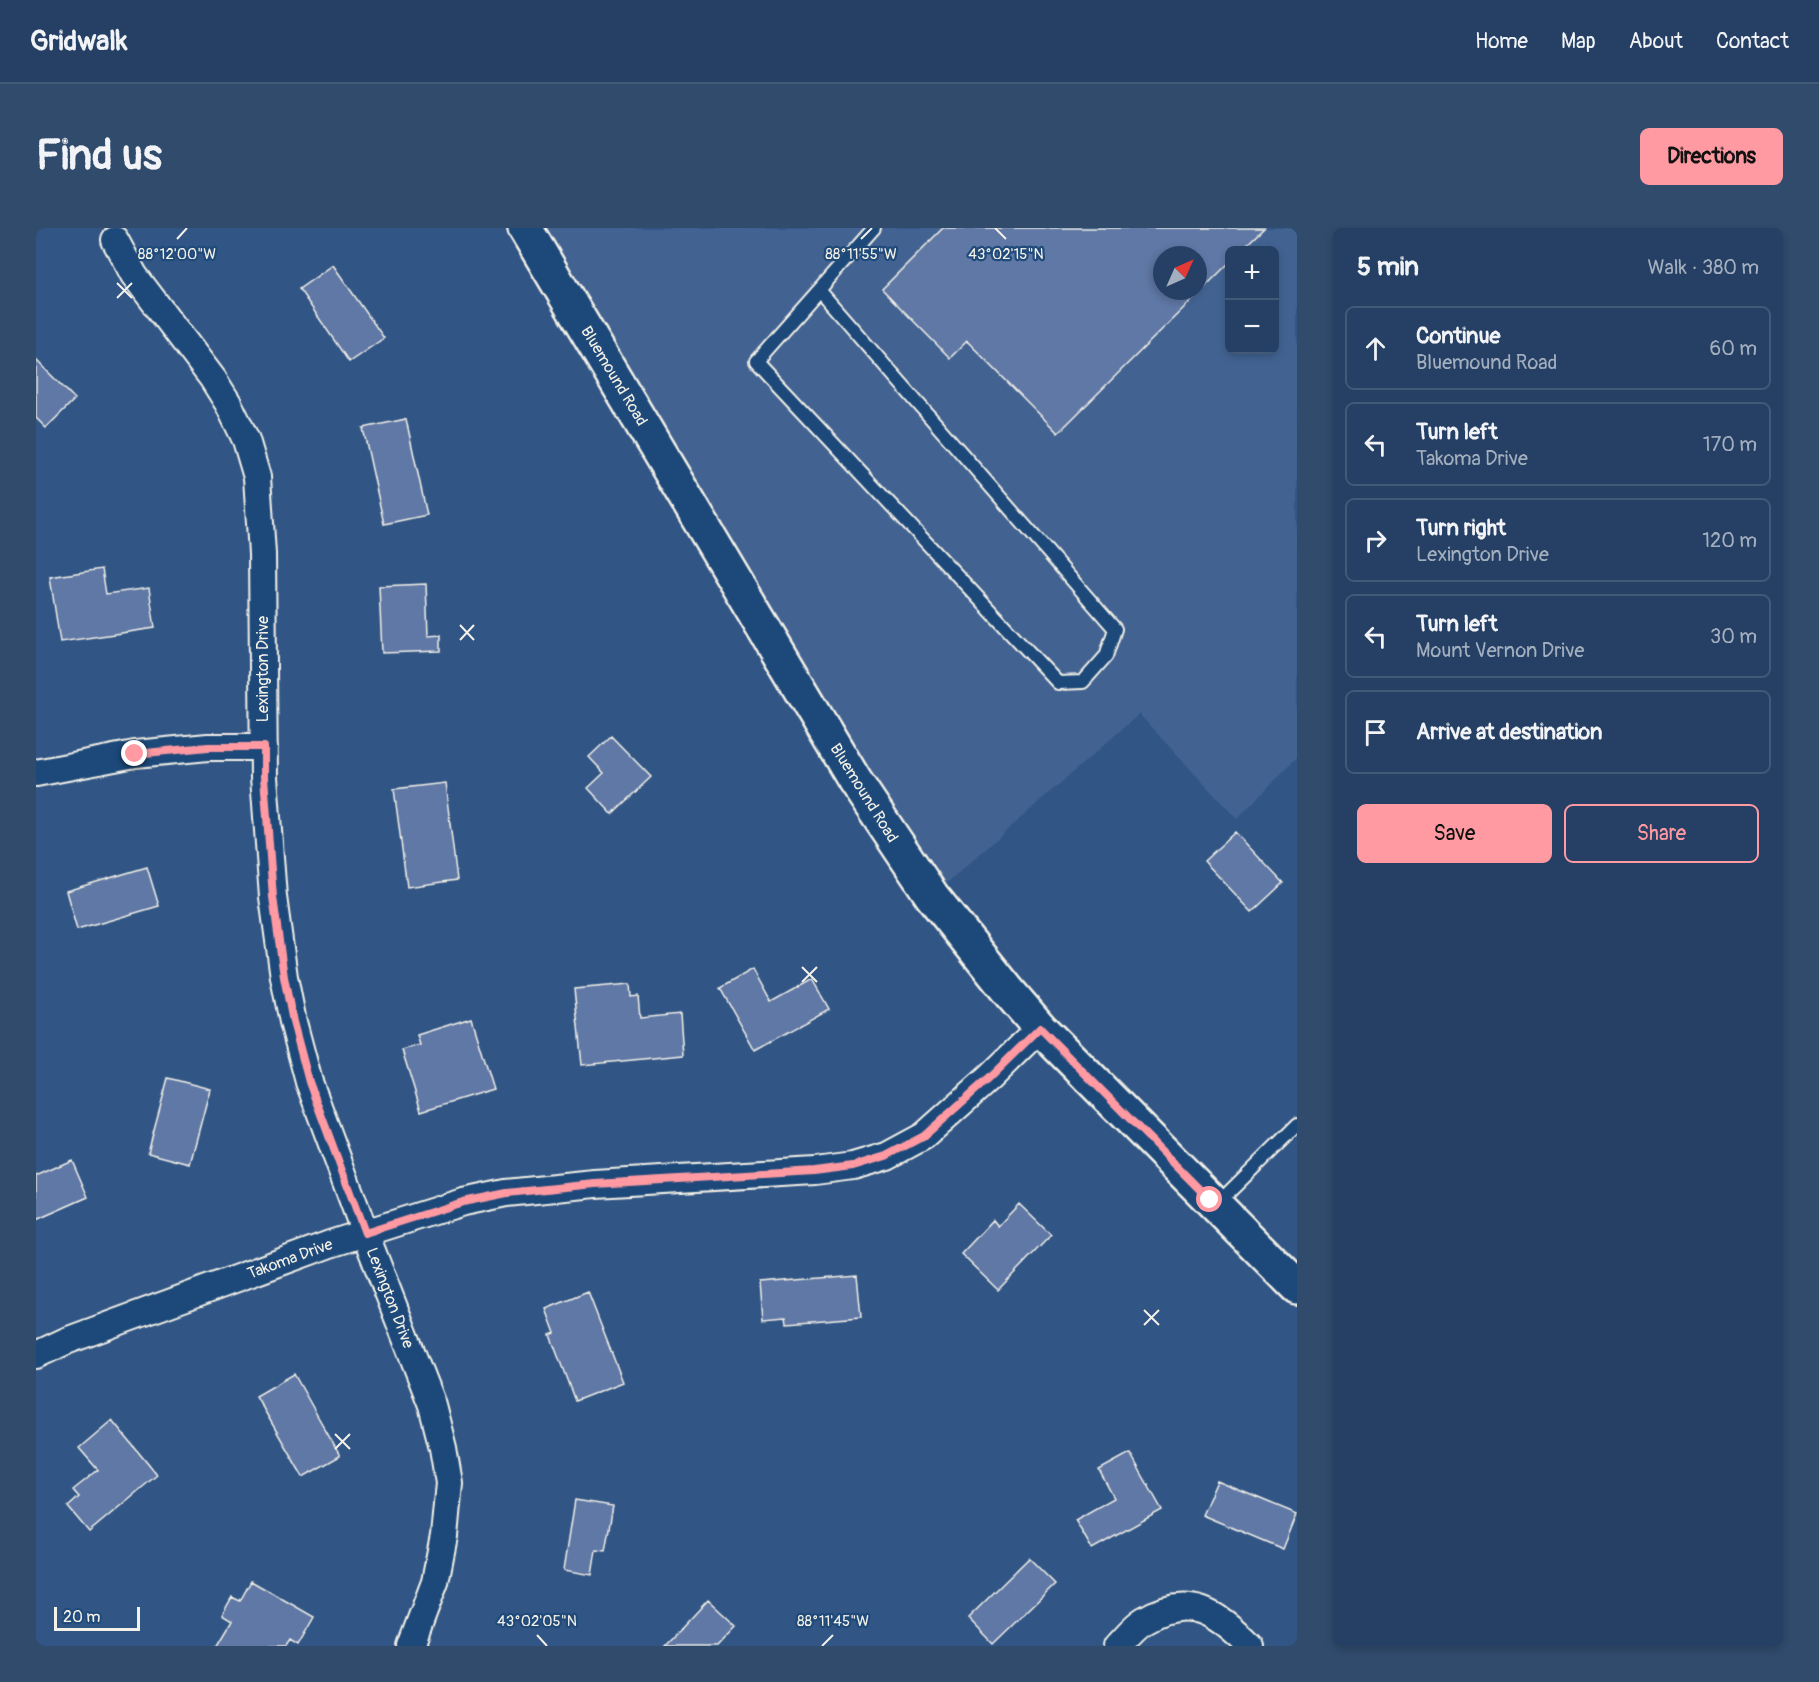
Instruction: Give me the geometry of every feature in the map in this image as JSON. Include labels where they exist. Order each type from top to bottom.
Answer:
[{"type":"main road","name":"Bluemound Road","points":[[533,231],[855,781],[932,896],[1040,1028],[1297,1287]]},
{"type":"street","name":"Lexington Drive","points":[[116,240],[134,275],[213,379],[228,403],[246,440],[256,477],[262,554],[264,777],[273,897],[284,977],[309,1082],[432,1405],[449,1483],[444,1536],[435,1582],[413,1645]]},
{"type":"street","points":[[36,773],[135,754],[208,747],[264,747]]},
{"type":"street","name":"Takoma Drive","points":[[36,1355],[66,1341],[330,1244],[463,1202],[507,1193],[595,1184],[814,1171],[853,1166],[886,1156],[924,1136],[989,1078],[1040,1028]]},
{"type":"street","points":[[1117,1646],[1142,1621],[1164,1611],[1187,1607],[1206,1611],[1230,1626],[1250,1646]]},
{"type":"lane","points":[[819,290],[1115,629],[1106,656],[1083,682],[1058,683],[756,361],[874,228]]},
{"type":"lane","points":[[1215,1206],[1297,1125]]},
{"type":"shaded area","points":[[525,228],[1297,228],[1297,757],[1237,819],[1139,714],[932,896]]},
{"type":"building","points":[[943,228],[1264,228],[1245,246],[1225,246],[1225,267],[1207,285],[1207,246],[1153,246],[1153,300],[1192,300],[1058,433],[967,341],[950,358],[882,289]]},
{"type":"building","points":[[333,265],[384,338],[349,362],[299,289]]},
{"type":"building","points":[[36,360],[75,399],[46,428],[36,418]]},
{"type":"building","points":[[406,419],[427,515],[384,524],[363,428]]},
{"type":"building","points":[[102,569],[106,594],[149,588],[155,628],[60,642],[50,577]]},
{"type":"building","points":[[426,584],[428,636],[441,635],[441,651],[382,653],[379,586]]},
{"type":"building","points":[[611,736],[651,777],[612,814],[588,788],[604,773],[589,757]]},
{"type":"building","points":[[445,783],[457,880],[407,887],[394,789]]},
{"type":"building","points":[[1235,832],[1283,883],[1252,912],[1204,861]]},
{"type":"building","points":[[147,867],[159,906],[77,930],[66,891]]},
{"type":"building","points":[[753,969],[771,1002],[812,979],[829,1009],[755,1050],[720,988]]},
{"type":"building","points":[[630,984],[631,997],[638,996],[640,1018],[680,1014],[683,1055],[582,1065],[574,989]]},
{"type":"building","points":[[471,1018],[493,1089],[421,1111],[402,1050],[420,1045],[417,1035]]},
{"type":"building","points":[[168,1078],[210,1089],[190,1164],[148,1153]]},
{"type":"building","points":[[72,1160],[88,1197],[36,1220],[36,1176]]},
{"type":"building","points":[[1019,1204],[1051,1235],[998,1290],[961,1254],[993,1220],[998,1226]]},
{"type":"building","points":[[857,1275],[861,1317],[787,1323],[786,1317],[763,1319],[760,1283]]},
{"type":"building","points":[[588,1292],[623,1382],[575,1401],[550,1335],[555,1333],[546,1309]]},
{"type":"building","points":[[294,1374],[340,1456],[303,1477],[256,1396]]},
{"type":"building","points":[[112,1420],[157,1475],[89,1532],[68,1507],[79,1497],[73,1490],[98,1470],[79,1448]]},
{"type":"building","points":[[1130,1453],[1162,1510],[1092,1549],[1075,1520],[1114,1498],[1099,1470]]},
{"type":"building","points":[[1217,1481],[1297,1514],[1283,1549],[1202,1515]]},
{"type":"building","points":[[575,1500],[613,1506],[605,1551],[596,1550],[592,1575],[564,1570]]},
{"type":"building","points":[[1029,1558],[1055,1584],[993,1644],[968,1618]]},
{"type":"building","points":[[251,1581],[314,1617],[298,1645],[290,1640],[286,1646],[217,1646],[232,1621],[222,1615],[232,1597],[240,1601]]},
{"type":"building","points":[[708,1600],[736,1626],[717,1646],[665,1646]]},
{"type":"route","points":[[135,754],[208,747],[264,747],[273,897],[293,1022],[309,1082],[365,1233],[463,1202],[507,1193],[595,1184],[814,1171],[853,1166],[886,1156],[924,1136],[989,1078],[1040,1028],[1210,1200]]}]
